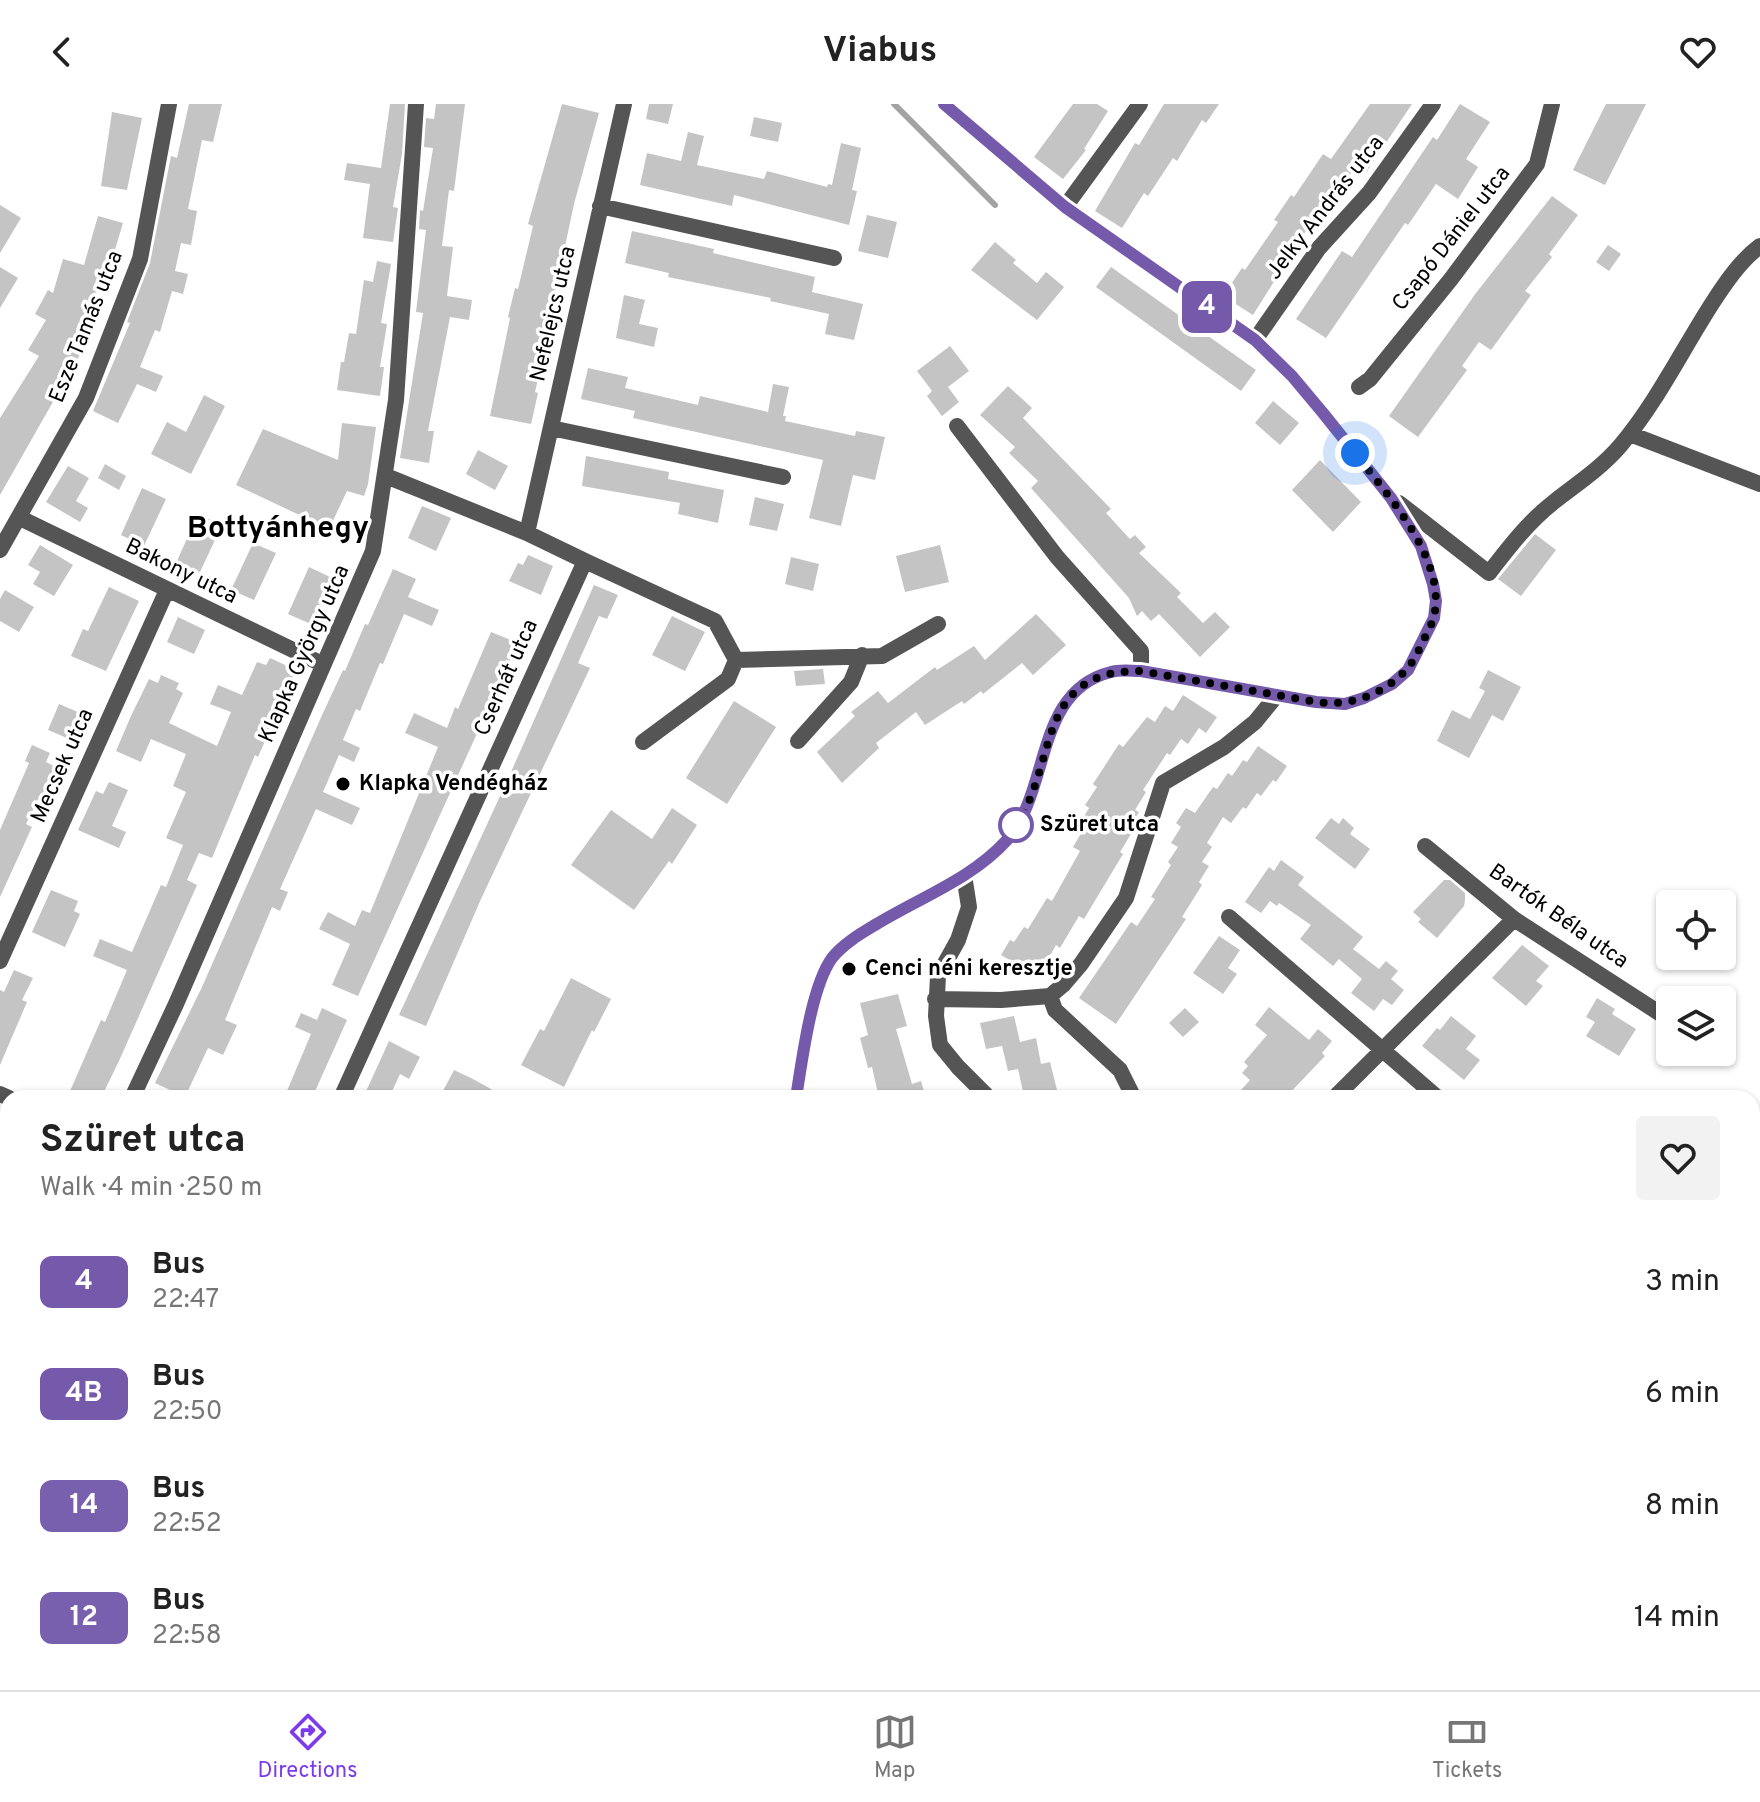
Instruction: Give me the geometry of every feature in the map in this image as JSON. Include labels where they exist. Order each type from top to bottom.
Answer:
[{"type":"street","name":"Esze Tamás utca","points":[[0,550],[86,398],[140,259],[169,104]]},
{"type":"street","name":"Klapka György utca","points":[[136,1090],[176,1004],[322,664],[365,576],[373,551],[396,400],[416,104]]},
{"type":"street","name":"Nefelejcs utca","points":[[527,533],[624,104]]},
{"type":"street","points":[[798,1090],[819,984],[832,958],[852,939],[964,875],[989,858],[1009,838],[1029,803],[1059,713],[1090,679],[1113,671],[1141,671],[1322,703],[1345,704],[1392,684],[1408,670],[1434,618],[1436,601],[1433,584],[1421,546],[1391,498],[1292,376],[1255,340],[1065,207],[944,104]]},
{"type":"street","points":[[1065,207],[1140,104]]},
{"type":"street","name":"Jelky András utca","points":[[1255,340],[1319,248],[1369,193],[1433,104]]},
{"type":"street","name":"Csapó Dániel utca","points":[[1359,387],[1370,379],[1451,279],[1537,164],[1552,104]]},
{"type":"street","points":[[600,206],[834,258]]},
{"type":"street","points":[[1391,498],[1489,573],[1532,522],[1554,501],[1593,474],[1630,434],[1648,411],[1721,290],[1749,254],[1760,246]]},
{"type":"street","points":[[957,426],[1057,557],[1141,651],[1141,671]]},
{"type":"street","points":[[551,428],[783,477]]},
{"type":"street","points":[[1630,434],[1760,484]]},
{"type":"street","points":[[386,476],[527,533],[715,621],[736,660]]},
{"type":"street","name":"Bakony utca","points":[[20,518],[322,664]]},
{"type":"street","name":"Cserhát utca","points":[[345,1090],[585,561]]},
{"type":"street","name":"Mecsek utca","points":[[0,961],[167,590]]},
{"type":"street","points":[[736,660],[882,656],[938,624]]},
{"type":"street","points":[[798,741],[851,682],[862,655]]},
{"type":"street","points":[[643,742],[728,679],[736,660]]},
{"type":"street","points":[[935,999],[1001,1000],[1050,996],[1081,964],[1126,898],[1163,783],[1224,747],[1255,722],[1277,695]]},
{"type":"street","name":"Bartók Béla utca","points":[[1425,846],[1514,919],[1656,1011]]},
{"type":"street","points":[[964,875],[969,907],[958,940],[938,976],[935,999],[940,1045],[981,1090]]},
{"type":"street","points":[[1229,917],[1429,1090]]},
{"type":"street","points":[[1342,1090],[1514,919]]},
{"type":"street","points":[[1050,996],[1055,1010],[1120,1070],[1130,1090]]},
{"type":"building","points":[[189,104],[222,104],[213,142],[202,140],[188,209],[197,211],[191,245],[181,243],[175,271],[188,274],[183,294],[172,291],[160,332],[155,330],[140,367],[163,376],[156,392],[137,384],[118,423],[93,411],[130,323],[127,322],[150,263],[171,156],[177,158]]},
{"type":"building","points":[[390,104],[405,104],[402,154],[393,207],[398,208],[393,242],[363,238],[370,184],[344,180],[347,163],[381,168]]},
{"type":"building","points":[[436,104],[465,104],[454,191],[449,190],[442,246],[453,247],[447,296],[472,300],[469,320],[450,317],[428,431],[434,431],[429,463],[400,458],[423,313],[416,312],[426,230],[419,229],[420,210],[423,211],[433,148],[424,147],[426,118],[434,119]]},
{"type":"building","points":[[562,104],[599,113],[574,204],[531,424],[490,416],[508,317],[533,226],[528,224]]},
{"type":"building","points":[[649,104],[673,104],[668,124],[646,119]]},
{"type":"building","points":[[1073,104],[1097,104],[1108,111],[1086,150],[1063,179],[1034,157]]},
{"type":"building","points":[[1164,104],[1219,104],[1206,123],[1202,120],[1177,161],[1173,158],[1148,196],[1144,193],[1122,228],[1095,211],[1135,143],[1139,145]]},
{"type":"building","points":[[1370,104],[1412,104],[1367,171],[1357,164],[1329,205],[1324,202],[1253,315],[1223,296],[1278,222],[1274,220],[1291,195],[1294,197],[1323,154],[1331,159]]},
{"type":"building","points":[[1460,104],[1490,122],[1466,159],[1478,167],[1458,199],[1436,184],[1408,225],[1405,223],[1326,338],[1296,319],[1342,251],[1352,257],[1433,137],[1437,140]]},
{"type":"building","points":[[1606,104],[1646,104],[1605,185],[1573,170]]},
{"type":"building","points":[[112,112],[142,118],[127,190],[101,186]]},
{"type":"building","points":[[754,117],[782,123],[778,142],[750,136]]},
{"type":"building","points":[[688,132],[704,136],[697,165],[764,179],[767,171],[827,187],[828,184],[832,185],[841,143],[861,148],[852,190],[857,191],[849,225],[734,195],[732,206],[640,185],[647,153],[681,161]]},
{"type":"building","points":[[1552,196],[1578,215],[1549,254],[1552,257],[1525,291],[1531,295],[1491,350],[1479,342],[1462,366],[1467,370],[1418,437],[1389,416],[1476,293]]},
{"type":"building","points":[[0,205],[21,218],[0,253]]},
{"type":"building","points":[[867,215],[897,222],[888,258],[858,251]]},
{"type":"building","points":[[98,216],[123,223],[114,253],[108,252],[90,313],[93,314],[75,345],[83,349],[0,495],[0,418],[39,356],[28,350],[46,320],[35,314],[48,290],[53,293],[63,259],[84,265]]},
{"type":"building","points":[[632,231],[714,249],[713,253],[815,277],[812,292],[863,304],[854,340],[825,334],[829,314],[770,301],[771,298],[668,277],[669,273],[625,263]]},
{"type":"building","points":[[995,242],[1016,260],[1013,263],[1037,283],[1046,272],[1064,287],[1037,320],[971,270]]},
{"type":"building","points":[[1608,245],[1621,254],[1609,271],[1596,262]]},
{"type":"building","points":[[377,261],[391,264],[381,323],[387,324],[380,367],[384,367],[380,396],[337,390],[349,333],[356,334],[364,280],[373,282]]},
{"type":"building","points":[[0,267],[18,278],[0,308]]},
{"type":"building","points":[[1111,267],[1256,370],[1241,391],[1096,287]]},
{"type":"building","points":[[624,295],[645,300],[639,324],[658,328],[654,347],[616,338]]},
{"type":"building","points":[[950,346],[969,371],[948,387],[959,402],[942,416],[927,396],[932,391],[917,371]]},
{"type":"building","points":[[588,368],[628,377],[625,388],[698,405],[700,396],[768,412],[773,384],[789,387],[783,416],[786,416],[785,421],[855,436],[856,431],[885,437],[875,480],[853,475],[841,526],[809,518],[823,460],[633,418],[635,411],[581,399]]},
{"type":"building","points":[[1008,386],[1032,408],[1023,418],[1111,509],[1106,513],[1130,539],[1135,535],[1146,547],[1139,553],[1181,593],[1177,597],[1203,623],[1215,612],[1230,627],[1200,657],[1159,614],[1151,621],[1142,611],[1137,616],[1129,598],[1031,488],[1038,481],[1009,453],[1015,447],[980,415]]},
{"type":"building","points":[[204,395],[225,406],[191,474],[151,454],[167,422],[186,432]]},
{"type":"building","points":[[1273,401],[1299,423],[1280,445],[1255,423]]},
{"type":"building","points":[[342,423],[376,427],[364,496],[347,491],[329,529],[236,485],[263,429],[338,460]]},
{"type":"building","points":[[478,450],[508,466],[495,490],[466,474]]},
{"type":"building","points":[[586,456],[669,472],[668,479],[724,490],[718,523],[678,514],[680,503],[582,486]]},
{"type":"building","points":[[1320,460],[1361,502],[1333,532],[1292,490]]},
{"type":"building","points":[[105,464],[126,476],[119,490],[98,478]]},
{"type":"building","points":[[68,466],[89,478],[76,501],[88,508],[80,522],[46,502]]},
{"type":"building","points":[[142,488],[166,499],[144,546],[121,535]]},
{"type":"building","points":[[755,497],[784,504],[777,531],[749,525]]},
{"type":"building","points":[[422,506],[451,518],[436,551],[408,538]]},
{"type":"building","points":[[198,514],[222,525],[200,572],[177,561]]},
{"type":"building","points":[[1535,534],[1556,550],[1521,596],[1498,579]]},
{"type":"building","points":[[253,543],[276,553],[254,600],[231,590]]},
{"type":"building","points":[[40,545],[73,565],[54,596],[33,584],[40,572],[28,565]]},
{"type":"building","points":[[940,545],[949,582],[905,592],[896,556]]},
{"type":"building","points":[[528,555],[553,566],[541,595],[509,581],[518,563],[523,565]]},
{"type":"building","points":[[791,557],[819,564],[813,591],[785,584]]},
{"type":"building","points":[[309,567],[332,578],[311,624],[288,614]]},
{"type":"building","points":[[393,569],[416,579],[408,597],[439,610],[432,626],[404,614],[383,664],[380,663],[360,711],[356,709],[343,740],[360,748],[354,762],[339,755],[323,792],[360,808],[352,825],[316,809],[280,889],[288,892],[280,911],[272,907],[225,1020],[237,1025],[223,1055],[208,1048],[188,1090],[170,1090],[155,1083],[202,987],[323,713],[365,624],[368,625]]},
{"type":"building","points":[[594,585],[618,595],[607,619],[599,616],[578,663],[590,668],[481,899],[426,1026],[399,1015],[507,781]]},
{"type":"building","points":[[109,587],[139,601],[106,671],[71,656],[83,629],[88,631]]},
{"type":"building","points":[[5,590],[34,607],[19,632],[0,621],[0,599]]},
{"type":"building","points":[[1036,614],[1066,645],[1033,675],[1022,663],[983,694],[981,691],[964,704],[962,701],[925,725],[916,712],[876,743],[879,748],[842,783],[817,752],[855,716],[851,712],[878,691],[888,703],[935,667],[937,670],[974,646],[985,660]]},
{"type":"building","points":[[672,616],[705,632],[685,671],[652,655]]},
{"type":"building","points":[[178,617],[205,630],[194,654],[167,642]]},
{"type":"building","points":[[491,632],[518,643],[358,996],[332,985],[350,944],[319,929],[328,912],[355,926],[362,910],[370,913],[438,747],[405,733],[414,713],[447,728]]},
{"type":"building","points":[[270,658],[296,670],[258,757],[255,755],[212,858],[199,853],[187,880],[197,885],[119,1061],[105,1090],[70,1090],[127,970],[93,956],[100,939],[132,952],[161,885],[166,887],[183,845],[166,838],[186,792],[173,786],[186,754],[151,739],[141,762],[116,751],[131,716],[149,679],[158,683],[161,675],[179,683],[176,689],[183,693],[169,723],[217,746],[231,712],[210,704],[218,685],[242,695],[257,662],[266,665]]},
{"type":"building","points":[[823,669],[825,684],[796,686],[794,671]]},
{"type":"building","points":[[1488,670],[1521,687],[1503,721],[1492,715],[1469,758],[1437,741],[1452,710],[1470,719],[1485,691],[1479,688]]},
{"type":"building","points":[[1183,695],[1217,717],[1206,733],[1199,728],[1188,744],[1181,739],[1170,755],[1167,753],[1143,790],[1146,792],[1135,810],[1139,812],[1127,831],[1131,834],[1120,852],[1123,854],[1084,919],[1079,916],[1060,948],[1056,945],[1047,961],[1042,958],[1033,974],[1001,955],[1010,940],[1014,942],[1024,927],[1028,929],[1047,898],[1052,901],[1080,851],[1073,847],[1083,830],[1078,827],[1089,808],[1085,805],[1097,787],[1093,784],[1119,744],[1123,747],[1147,717],[1155,722],[1165,706],[1173,711]]},
{"type":"building","points":[[734,701],[776,727],[727,804],[686,778]]},
{"type":"building","points":[[59,704],[85,715],[74,741],[48,730]]},
{"type":"building","points":[[32,745],[50,753],[46,762],[60,769],[48,796],[41,793],[26,824],[32,827],[0,897],[0,830],[29,763],[25,761]]},
{"type":"building","points":[[1258,746],[1287,766],[1276,782],[1273,780],[1261,796],[1257,793],[1231,823],[1223,817],[1207,843],[1212,847],[1202,862],[1209,866],[1199,882],[1202,885],[1182,917],[1186,919],[1116,1024],[1079,998],[1131,922],[1137,926],[1155,899],[1151,897],[1178,847],[1171,843],[1181,827],[1176,823],[1186,808],[1195,813],[1213,787],[1217,789],[1228,773],[1232,776]]},
{"type":"building","points":[[109,782],[128,790],[112,826],[126,832],[119,848],[78,830],[96,791],[103,794]]},
{"type":"building","points":[[672,808],[697,825],[672,864],[669,861],[634,910],[571,865],[611,810],[652,839]]},
{"type":"building","points":[[1331,818],[1339,824],[1343,818],[1354,828],[1350,834],[1370,849],[1355,869],[1315,838]]},
{"type":"building","points":[[1281,860],[1304,877],[1298,885],[1363,937],[1353,949],[1379,969],[1386,961],[1398,971],[1391,979],[1404,990],[1392,1005],[1383,999],[1374,1011],[1351,993],[1362,979],[1339,959],[1333,966],[1300,939],[1311,925],[1279,903],[1277,906],[1270,901],[1261,913],[1245,902],[1269,867],[1274,871]]},
{"type":"building","points":[[1444,880],[1450,880],[1465,893],[1465,900],[1464,906],[1437,938],[1418,922],[1421,919],[1413,912]]},
{"type":"building","points":[[51,890],[78,901],[74,911],[80,914],[65,947],[32,932]]},
{"type":"building","points":[[1219,936],[1240,950],[1228,968],[1237,974],[1223,994],[1193,973]]},
{"type":"building","points":[[1522,945],[1549,966],[1536,981],[1543,986],[1526,1006],[1492,978]]},
{"type":"building","points":[[14,970],[33,978],[22,1000],[27,1002],[0,1065],[0,990],[4,992]]},
{"type":"building","points":[[571,978],[611,999],[564,1087],[521,1065],[540,1029],[544,1031]]},
{"type":"building","points":[[898,994],[907,1026],[896,1029],[912,1084],[921,1081],[924,1090],[877,1090],[860,1038],[868,1035],[860,1003]]},
{"type":"building","points":[[1597,998],[1615,1009],[1612,1014],[1636,1029],[1619,1056],[1586,1036],[1595,1022],[1586,1017]]},
{"type":"building","points":[[1269,1007],[1309,1040],[1318,1029],[1332,1041],[1322,1053],[1325,1056],[1293,1090],[1241,1090],[1250,1080],[1242,1073],[1248,1066],[1244,1062],[1267,1035],[1255,1025]]},
{"type":"building","points":[[322,1008],[347,1020],[316,1090],[287,1090],[311,1034],[295,1027],[301,1013],[317,1020]]},
{"type":"building","points":[[1185,1008],[1199,1022],[1183,1037],[1169,1023]]},
{"type":"building","points":[[1014,1016],[1020,1042],[1036,1038],[1041,1064],[1050,1062],[1057,1090],[1023,1090],[1018,1069],[1008,1071],[1002,1046],[986,1049],[980,1023]]},
{"type":"building","points":[[1451,1016],[1476,1036],[1466,1049],[1480,1060],[1464,1080],[1422,1046]]},
{"type":"building","points":[[389,1041],[420,1057],[409,1079],[400,1074],[393,1090],[367,1090]]},
{"type":"building","points":[[454,1070],[493,1090],[444,1090]]},
{"type":"waterway","points":[[894,104],[995,205]]},
{"type":"bus line","name":"4","points":[[798,1090],[819,984],[832,958],[852,939],[964,875],[989,858],[1009,838],[1029,803],[1059,713],[1069,698],[1090,679],[1113,671],[1141,671],[1316,702],[1345,704],[1392,684],[1408,670],[1434,618],[1436,601],[1433,584],[1421,546],[1391,498],[1292,376],[1255,340],[1065,207],[944,104]]},
{"type":"place","name":"Klapka Vendégház","points":[[343,784]]},
{"type":"place","name":"Szüret utca","points":[[1016,825]]},
{"type":"place","name":"Cenci néni keresztje","points":[[849,969]]},
{"type":"district","name":"Bottyánhegy","points":[[278,529]]},
{"type":"route","points":[[1016,825],[1029,803],[1059,713],[1069,698],[1090,679],[1113,671],[1141,671],[1316,702],[1345,704],[1392,684],[1408,670],[1434,618],[1436,601],[1433,584],[1421,546],[1391,498],[1355,453]]}]
